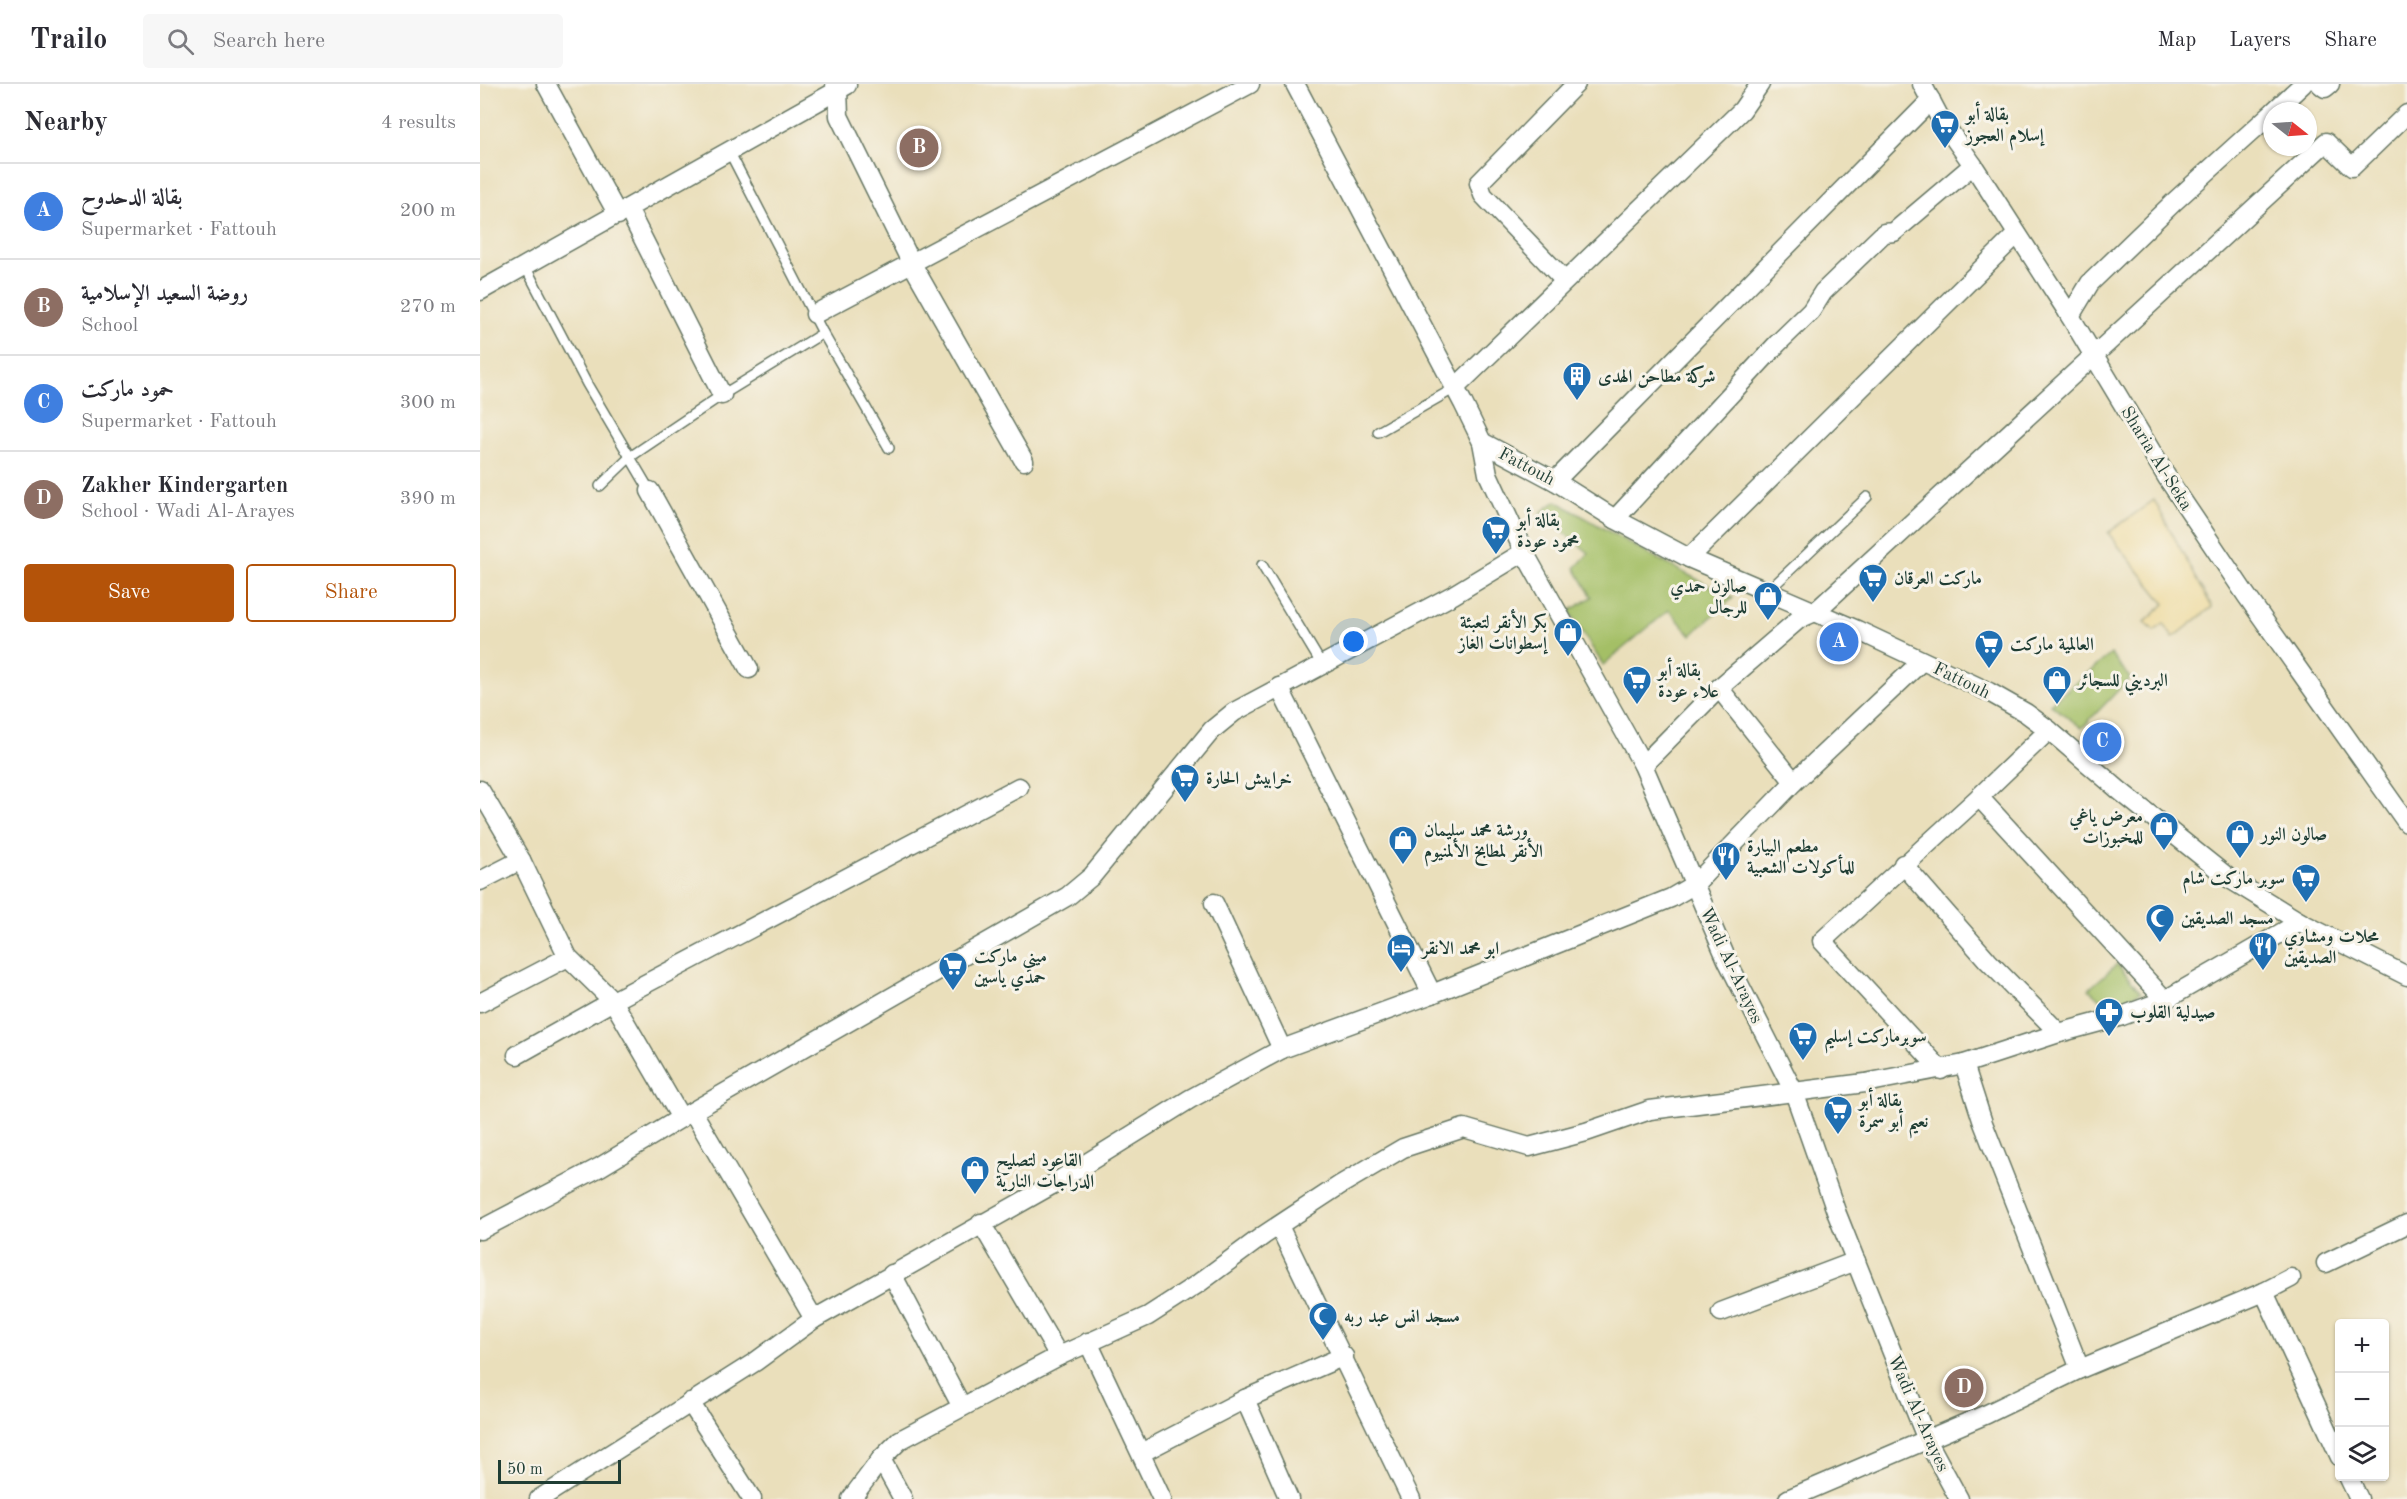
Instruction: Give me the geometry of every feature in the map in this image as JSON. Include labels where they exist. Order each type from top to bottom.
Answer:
[{"type":"street","points":[[546,84],[623,212],[722,395]]},
{"type":"street","points":[[815,314],[912,264],[1087,168],[1250,84]]},
{"type":"street","points":[[1295,84],[1459,395],[1564,280],[1742,110],[1760,84]]},
{"type":"street","points":[[1564,280],[1483,195],[1479,183],[1576,84]]},
{"type":"street","points":[[2284,102],[2304,84]]},
{"type":"street","points":[[2320,84],[2325,88],[2330,84]]},
{"type":"street","points":[[840,86],[839,116],[912,264],[1024,461]]},
{"type":"street","points":[[480,291],[623,212],[840,86]]},
{"type":"street","points":[[1555,481],[1927,92]]},
{"type":"street","name":"Sharia Al-Seka","points":[[1927,92],[1940,118],[2070,316],[2168,478],[2407,823]]},
{"type":"street","points":[[1643,765],[1719,688],[1799,619],[1815,612],[2326,142],[2352,167],[2407,114]]},
{"type":"street","points":[[2070,316],[2090,283],[2263,121]]},
{"type":"street","points":[[1615,519],[1777,344],[1811,311],[1823,292],[1884,233],[1894,232],[1973,165]]},
{"type":"street","points":[[1689,558],[2017,234]]},
{"type":"street","name":"Wadi Al-Arayes","points":[[1459,395],[1482,442],[1488,474],[1524,552],[1643,765],[1727,960],[1794,1092],[1856,1261],[1928,1440],[1959,1499]]},
{"type":"street","name":"Fattouh","points":[[1482,442],[1555,481],[1615,519],[1689,558],[1815,612],[1989,692],[2049,730],[2120,791],[2230,879],[2300,921],[2407,976]]},
{"type":"street","points":[[650,491],[749,669]]},
{"type":"street","points":[[480,1230],[600,1167],[1068,896],[1092,876],[1212,730],[1234,712],[1280,690],[1279,687],[1454,595],[1524,552]]},
{"type":"street","points":[[539,1499],[755,1362],[814,1319],[1050,1186],[1190,1099],[1282,1049],[1432,994],[1671,898],[1695,884],[1794,782],[1922,661]]},
{"type":"street","points":[[1279,687],[1432,994]]},
{"type":"street","points":[[1719,688],[1794,782]]},
{"type":"street","points":[[1941,1070],[1822,940],[2049,730]]},
{"type":"street","points":[[517,1055],[613,1001],[1019,787]]},
{"type":"street","points":[[480,790],[521,860],[568,957],[613,1001],[814,1319]]},
{"type":"street","points":[[1979,797],[2165,1000]]},
{"type":"street","points":[[480,881],[521,860]]},
{"type":"street","points":[[1903,864],[1988,960],[2059,1032]]},
{"type":"street","points":[[1214,903],[1282,1049]]},
{"type":"street","points":[[851,1499],[880,1460],[900,1440],[1059,1356],[1148,1316],[1340,1185],[1403,1148],[1464,1128],[1529,1147],[1586,1132],[1650,1110],[1941,1070],[2059,1032],[2122,1016],[2165,1000],[2300,921]]},
{"type":"street","points":[[480,1003],[568,957]]},
{"type":"street","points":[[1964,1064],[1983,1123],[2080,1369]]},
{"type":"street","points":[[981,1223],[1059,1356]]},
{"type":"street","points":[[2326,1263],[2407,1224]]},
{"type":"street","points":[[1279,1226],[1344,1356],[1411,1499]]},
{"type":"street","points":[[1721,1312],[1856,1261]]},
{"type":"street","points":[[892,1274],[962,1407]]},
{"type":"street","points":[[1788,1499],[1988,1414],[2080,1369],[2264,1292],[2291,1278]]},
{"type":"street","points":[[2264,1292],[2335,1446]]},
{"type":"street","points":[[1088,1342],[1162,1499]]},
{"type":"street","points":[[1141,1453],[1245,1399],[1344,1356]]},
{"type":"street","points":[[1245,1399],[1289,1499]]},
{"type":"street","points":[[690,1402],[752,1499]]},
{"type":"street","points":[[880,1460],[903,1499]]},
{"type":"street","points":[[2350,1481],[2359,1499]]},
{"type":"lane","points":[[729,151],[823,333],[889,448]]},
{"type":"lane","points":[[525,266],[587,384],[650,491]]},
{"type":"lane","points":[[600,486],[630,457],[722,395],[823,333]]},
{"type":"lane","points":[[1378,432],[1459,395]]},
{"type":"lane","points":[[1767,592],[1867,497]]},
{"type":"lane","points":[[1262,565],[1322,665]]},
{"type":"green space","points":[[1556,501],[1650,555],[1733,598],[1691,635],[1669,610],[1603,665],[1569,611],[1592,597],[1575,568],[1589,553],[1540,513]]},
{"type":"green space","points":[[2111,654],[2130,678],[2082,728],[2050,704]]},
{"type":"green space","points":[[2117,964],[2141,992],[2109,1008],[2089,989]]},
{"type":"sand","points":[[2154,500],[2212,607],[2173,638],[2164,624],[2154,631],[2145,622],[2165,604],[2108,533]]},
{"type":"place","name":"روضة السعيد الإسلامية","points":[[919,148]]},
{"type":"place","name":"بقالة أبو إسلام العجوز","points":[[1945,150]]},
{"type":"place","name":"شركة مطاحن الهدى","points":[[1577,402]]},
{"type":"place","name":"بقالة أبو محمود عودة","points":[[1496,556]]},
{"type":"place","name":"ماركت العرقان","points":[[1873,604]]},
{"type":"place","name":"صالون حمدي للرجال","points":[[1768,622]]},
{"type":"place","name":"بقالة الدحدوح","points":[[1839,642]]},
{"type":"place","name":"بكر الأنقر لتعبئة إسطوانات الغاز","points":[[1568,658]]},
{"type":"place","name":"العالمية ماركت","points":[[1989,670]]},
{"type":"place","name":"بقالة أبو علاء عودة","points":[[1637,706]]},
{"type":"place","name":"البرديني للسجائر","points":[[2057,706]]},
{"type":"place","name":"حمود ماركت","points":[[2102,742]]},
{"type":"place","name":"خرابيش الحارة","points":[[1185,804]]},
{"type":"place","name":"معرض ياغي للمخبوزات","points":[[2164,852]]},
{"type":"place","name":"صالون النور","points":[[2240,860]]},
{"type":"place","name":"ورشة محمد سليمان الأنقر لمطابخ الألمنيوم","points":[[1403,866]]},
{"type":"place","name":"مطعم البيارة للمأكولات الشعبية","points":[[1726,882]]},
{"type":"place","name":"سوبر ماركت شام","points":[[2306,904]]},
{"type":"place","name":"مسجد الصديقين","points":[[2160,944]]},
{"type":"place","name":"محلات ومشاوي الصديقين","points":[[2263,972]]},
{"type":"place","name":"ابو محمد الانقر","points":[[1401,974]]},
{"type":"place","name":"ميني ماركت حمدي ياسين","points":[[953,992]]},
{"type":"place","name":"صيدلية القلوب","points":[[2109,1038]]},
{"type":"place","name":"سوبرماركت إسليم","points":[[1803,1062]]},
{"type":"place","name":"بقالة أبو نعيم أبو سمرة","points":[[1838,1136]]},
{"type":"place","name":"القاعود لتصليح الدراجات النارية","points":[[975,1196]]},
{"type":"place","name":"مسجد انس عبد ربه","points":[[1323,1342]]},
{"type":"place","name":"Zakher Kindergarten","points":[[1964,1388]]}]
